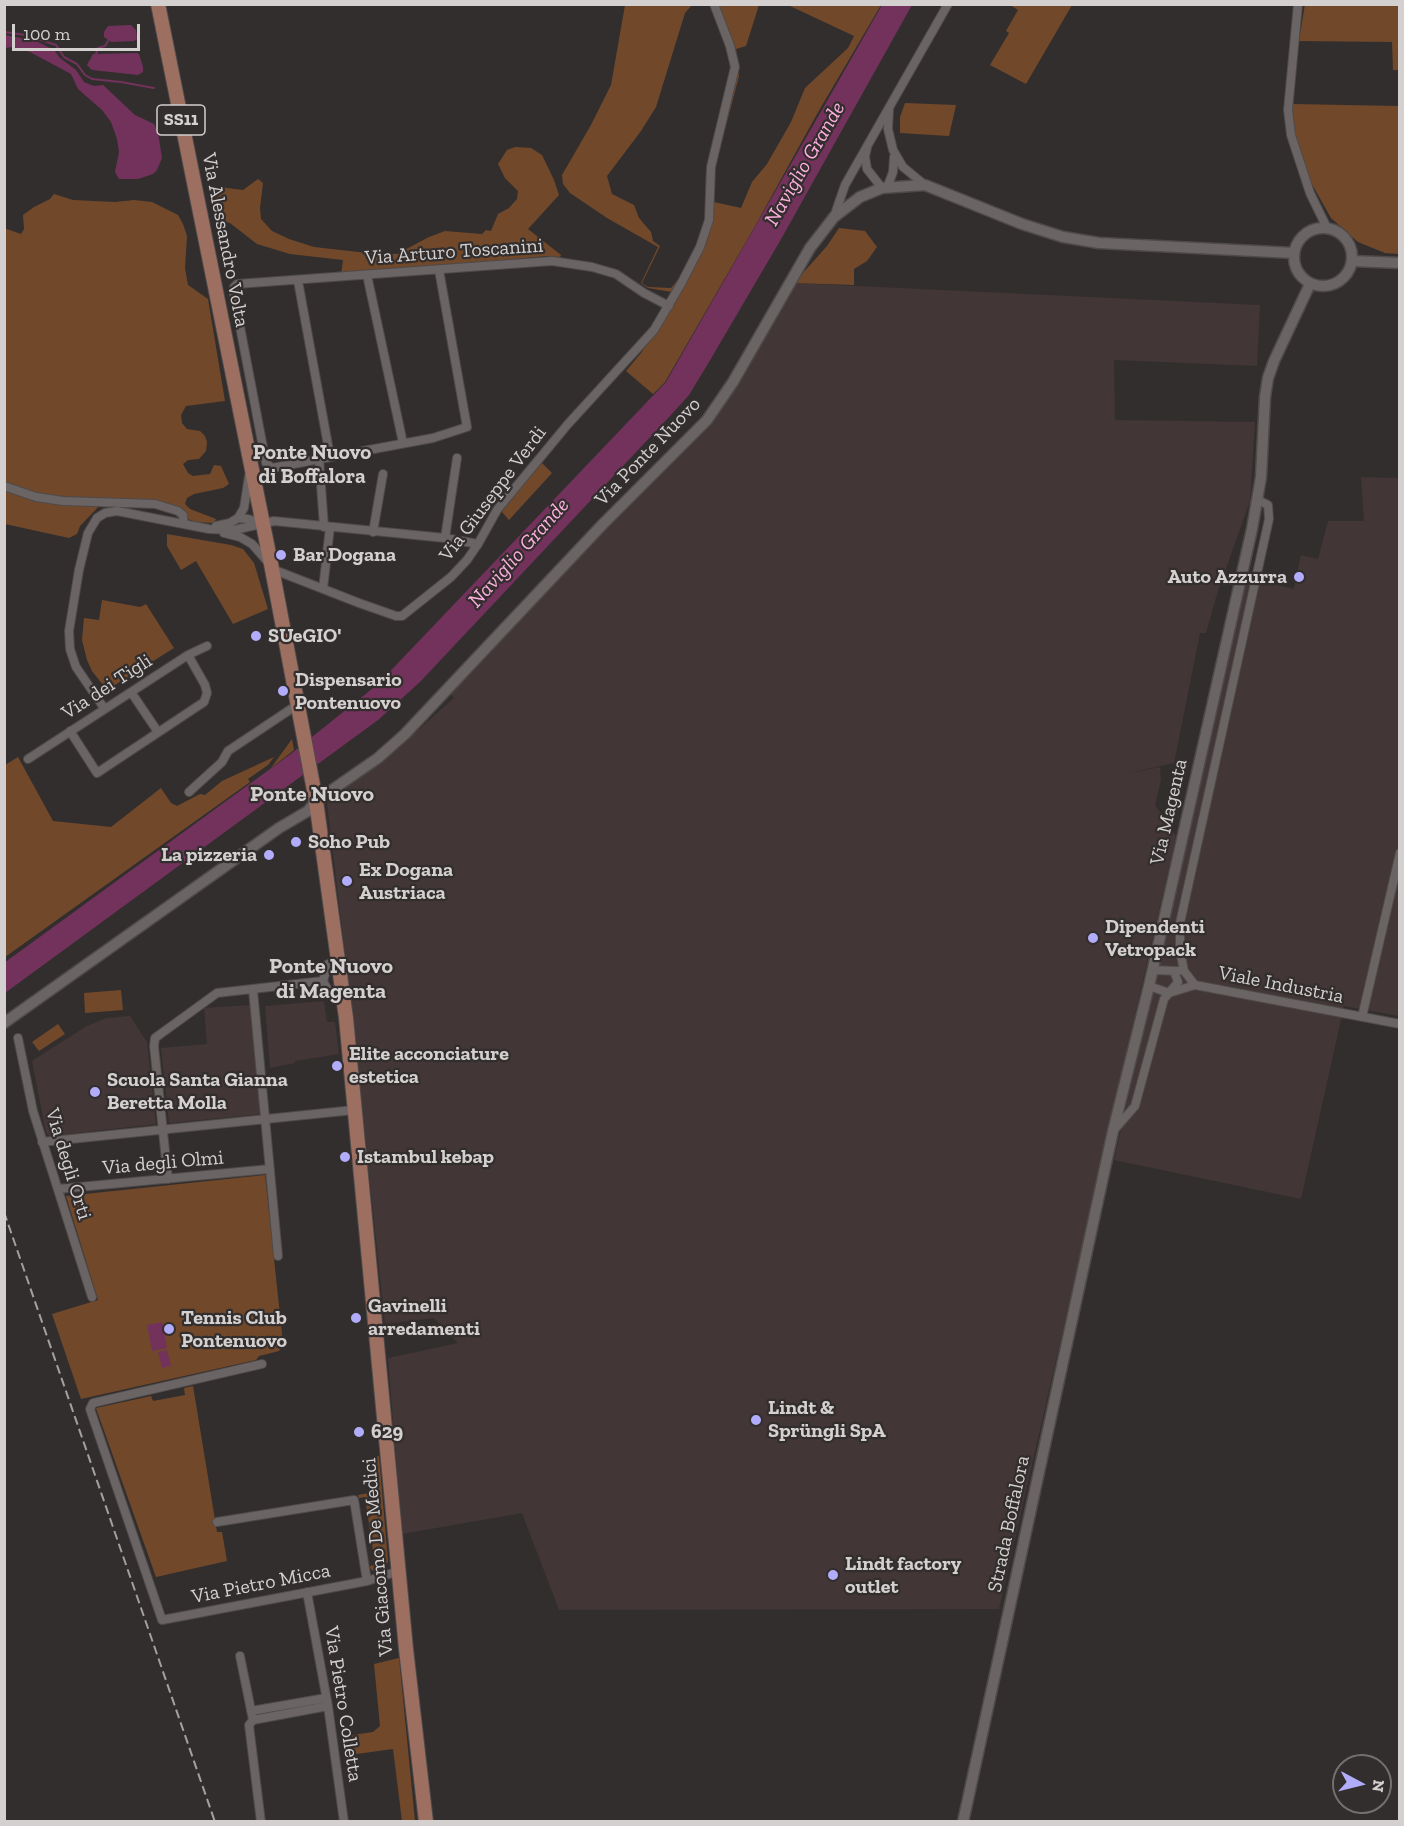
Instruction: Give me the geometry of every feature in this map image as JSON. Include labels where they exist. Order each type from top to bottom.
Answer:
[{"type":"main road","name":"Via Alessandro Volta","points":[[158,4],[271,568]]},
{"type":"main road","name":"SS11","points":[[271,568],[314,795]]},
{"type":"main road","name":"Via Giacomo De Medici","points":[[314,795],[342,994],[426,1821]]},
{"type":"street","name":"Via Giuseppe Verdi","points":[[271,568],[377,609],[402,616],[451,577],[478,544],[497,510],[568,424],[654,330],[700,247],[709,220],[711,167],[734,76],[734,57],[714,4]]},
{"type":"street","name":"Via Ponte Nuovo","points":[[834,217],[845,185],[868,142],[948,4]]},
{"type":"street","points":[[1298,4],[1288,110],[1291,135],[1310,193],[1327,228]]},
{"type":"street","name":"Via Ponte Nuovo","points":[[884,188],[895,163],[888,129],[890,107]]},
{"type":"street","points":[[868,142],[865,156],[867,169],[884,188]]},
{"type":"street","name":"Via Ponte Nuovo","points":[[893,150],[903,167],[925,185]]},
{"type":"street","points":[[925,185],[1022,224],[1063,237],[1099,243],[1294,254]]},
{"type":"street","name":"Via Ponte Nuovo","points":[[4,1023],[279,828],[308,811],[314,795],[378,758],[405,734],[603,524],[707,420],[733,382],[810,248],[834,217],[860,197],[884,188],[925,185]]},
{"type":"street","points":[[1318,228],[1327,228],[1343,236],[1349,243],[1353,261],[1350,270],[1337,283],[1329,286],[1310,284],[1297,271],[1294,254],[1302,237],[1318,228]]},
{"type":"street","name":"Via Arturo Toscanini","points":[[234,287],[243,283],[298,281],[552,261],[592,267],[616,274],[669,306]]},
{"type":"street","points":[[1353,261],[1400,263]]},
{"type":"street","points":[[323,589],[327,527],[319,458],[433,438],[466,427],[439,270]]},
{"type":"street","points":[[367,275],[403,443]]},
{"type":"street","points":[[298,281],[330,456]]},
{"type":"street","name":"Via Magenta","points":[[1091,1233],[1258,500],[1268,378],[1310,284]]},
{"type":"street","name":"Via Alessandro Volta","points":[[234,287],[266,463],[272,468],[319,458]]},
{"type":"street","points":[[232,377],[249,373]]},
{"type":"street","points":[[209,528],[230,523],[238,518],[244,508],[249,480],[249,458]]},
{"type":"street","points":[[445,538],[457,458]]},
{"type":"street","points":[[373,532],[383,474]]},
{"type":"street","points":[[4,486],[36,497],[63,501],[155,504],[178,511],[183,515],[184,524]]},
{"type":"street","name":"Via Magenta","points":[[1184,971],[1179,950],[1180,923],[1269,519],[1268,505],[1258,500]]},
{"type":"street","points":[[104,708],[78,672],[70,649],[69,631],[88,534],[98,518],[105,513],[117,511],[209,528],[234,530],[274,521],[445,538],[478,544]]},
{"type":"street","points":[[238,518],[262,524]]},
{"type":"street","points":[[209,528],[240,537],[252,544],[271,568]]},
{"type":"street","name":"Via dei Tigli","points":[[28,759],[104,708],[188,655],[207,646]]},
{"type":"street","points":[[70,731],[97,772],[204,702],[205,685],[188,655]]},
{"type":"street","points":[[131,692],[158,732]]},
{"type":"street","points":[[189,792],[222,762],[228,751],[297,705]]},
{"type":"street","name":"Viale Industria","points":[[1362,1017],[1400,853]]},
{"type":"street","points":[[338,962],[328,964],[323,981],[330,994],[342,994]]},
{"type":"street","points":[[1152,970],[1184,971]]},
{"type":"street","name":"Via Magenta","points":[[1113,1131],[1135,1106],[1164,999],[1178,982],[1174,970]]},
{"type":"street","name":"Viale Industria","points":[[1184,971],[1195,985]]},
{"type":"street","points":[[168,1179],[155,1038],[217,993],[323,981]]},
{"type":"street","name":"Viale Industria","points":[[1169,993],[1195,985],[1400,1024]]},
{"type":"street","points":[[1149,986],[1169,993]]},
{"type":"street","points":[[253,990],[278,1256]]},
{"type":"street","name":"Via degli Orti","points":[[18,1038],[42,1142],[93,1297]]},
{"type":"street","name":"Via degli Olmi","points":[[42,1142],[354,1110]]},
{"type":"street","name":"Via degli Olmi","points":[[58,1189],[270,1169]]},
{"type":"street","name":"Strada Boffalora","points":[[963,1821],[1091,1233]]},
{"type":"street","name":"Via Pietro Micca","points":[[262,1364],[93,1402],[90,1409],[162,1620],[367,1581],[399,1571]]},
{"type":"street","points":[[217,1522],[354,1500],[367,1581]]},
{"type":"street","name":"Via Pietro Colletta","points":[[307,1592],[327,1702],[344,1821]]},
{"type":"street","points":[[240,1656],[252,1716],[249,1725],[261,1821]]},
{"type":"street","points":[[252,1716],[327,1702]]},
{"type":"shaded area","points":[[1305,4],[1399,5],[1399,70],[1393,70],[1392,42],[1299,41]]},
{"type":"shaded area","points":[[625,5],[692,5],[685,13],[656,107],[607,176],[612,194],[634,205],[639,218],[651,232],[653,241],[660,246],[642,283],[648,287],[671,288],[682,275],[703,231],[706,172],[731,69],[730,53],[712,5],[759,5],[746,46],[736,49],[739,76],[715,168],[712,190],[714,202],[741,208],[752,182],[767,164],[791,122],[805,88],[848,48],[854,36],[788,5],[881,5],[665,382],[653,394],[626,371],[641,353],[678,293],[648,288],[641,283],[658,247],[607,218],[570,193],[563,184],[562,175],[611,85]]},
{"type":"shaded area","points":[[1012,5],[1072,5],[1026,84],[990,65],[1009,33],[1006,31],[1018,10]]},
{"type":"shaded area","points":[[905,103],[956,105],[949,136],[900,133],[900,117]]},
{"type":"shaded area","points":[[1291,104],[1399,106],[1399,254],[1385,253],[1358,242],[1331,218],[1309,179],[1293,129]]},
{"type":"shaded area","points":[[515,147],[531,148],[542,155],[554,180],[559,195],[528,229],[561,255],[560,257],[547,256],[341,275],[343,260],[290,254],[257,244],[226,222],[214,196],[219,187],[243,190],[258,179],[263,183],[261,219],[272,231],[314,247],[397,254],[445,231],[482,234],[486,230],[491,231],[498,214],[509,208],[517,199],[518,191],[505,178],[498,164],[507,150]]},
{"type":"shaded area","points":[[54,194],[73,200],[152,202],[178,215],[183,224],[187,236],[185,268],[188,285],[208,299],[225,401],[186,406],[181,415],[182,423],[187,429],[200,431],[207,442],[206,451],[199,459],[188,460],[183,464],[188,473],[193,476],[210,474],[214,465],[221,466],[229,484],[223,488],[194,494],[187,498],[185,504],[190,509],[216,519],[214,523],[195,522],[188,519],[181,510],[101,504],[80,526],[77,534],[69,538],[5,524],[4,228],[21,234],[24,229],[23,215],[50,199]]},
{"type":"shaded area","points":[[839,228],[865,231],[877,247],[867,261],[854,269],[854,285],[794,283],[827,246]]},
{"type":"shaded area","points":[[794,283],[1260,305],[1257,366],[1114,360],[1115,420],[1255,422],[1250,501],[1217,594],[1206,633],[1200,633],[1174,763],[1120,775],[1160,767],[1161,780],[1155,805],[1176,836],[999,1609],[559,1610],[522,1513],[402,1534],[388,1358],[458,1343],[434,1318],[385,1324],[327,803],[409,738],[454,698],[451,694],[563,570],[712,420]]},
{"type":"shaded area","points":[[541,462],[552,473],[509,520],[502,512],[515,491]]},
{"type":"shaded area","points":[[1361,477],[1399,478],[1399,1016],[1344,1006],[1301,1199],[1114,1160],[1247,577],[1294,589],[1301,555],[1318,559],[1328,521],[1364,521]]},
{"type":"shaded area","points":[[167,534],[243,549],[254,563],[268,609],[233,624],[196,561],[181,570],[167,546]]},
{"type":"shaded area","points":[[102,600],[140,607],[146,604],[174,648],[107,690],[92,671],[82,640],[84,618],[99,620]]},
{"type":"shaded area","points":[[292,739],[294,750],[271,768]]},
{"type":"shaded area","points":[[18,757],[53,821],[111,827],[161,788],[171,803],[177,806],[200,794],[205,795],[222,781],[274,757],[268,765],[248,779],[250,782],[5,957],[5,765]]},
{"type":"shaded area","points":[[121,990],[123,1010],[85,1013],[84,993]]},
{"type":"shaded area","points":[[324,1001],[327,1022],[335,1022],[339,1054],[295,1061],[295,1063],[270,1068],[265,1006]]},
{"type":"shaded area","name":"Scuola Santa Gianna Beretta Molla","points":[[251,1005],[262,1114],[169,1123],[161,1048],[207,1044],[204,1008]]},
{"type":"shaded area","name":"Scuola Santa Gianna Beretta Molla","points":[[130,1016],[147,1042],[156,1124],[50,1136],[46,1133],[32,1061],[85,1027],[106,1018]]},
{"type":"shaded area","points":[[58,1024],[65,1034],[39,1051],[32,1042]]},
{"type":"shaded area","name":"Tennis Club Pontenuovo","points":[[265,1175],[283,1343],[279,1351],[259,1356],[256,1360],[81,1399],[52,1314],[98,1300],[66,1196]]},
{"type":"shaded area","points":[[193,1386],[217,1532],[222,1532],[227,1561],[156,1577],[96,1408],[151,1396],[153,1401],[185,1395],[184,1388]]},
{"type":"shaded area","points":[[379,1456],[388,1562],[373,1571],[369,1567],[375,1564],[365,1497],[359,1498],[358,1495],[375,1492],[372,1458]]},
{"type":"shaded area","points":[[399,1658],[415,1821],[402,1821],[393,1749],[349,1755],[346,1736],[373,1732],[380,1726],[374,1664]]},
{"type":"water","name":"Naviglio Grande","points":[[882,5],[912,5],[780,241],[689,395],[420,682],[378,720],[5,993],[4,963],[292,753],[378,684],[666,382]]},
{"type":"water","points":[[131,25],[136,30],[137,39],[134,41],[111,42],[104,37],[108,26]]},
{"type":"water","points":[[5,35],[36,41],[54,50],[60,58],[76,70],[84,82],[94,86],[103,85],[135,115],[154,124],[158,133],[162,158],[157,170],[153,174],[138,179],[119,179],[115,172],[119,152],[117,139],[111,122],[102,110],[78,89],[71,74],[30,52],[13,47],[5,48]]},
{"type":"water","points":[[137,53],[143,67],[143,72],[138,75],[92,70],[87,65],[93,54]]},
{"type":"water","points":[[162,1322],[167,1348],[152,1351],[147,1325]]},
{"type":"water","points":[[167,1350],[171,1366],[162,1368],[158,1352]]},
{"type":"waterway","points":[[4,32],[26,35],[56,45],[64,57],[77,64],[85,75],[92,79],[154,88]]},
{"type":"waterway","points":[[96,54],[98,48],[105,46],[108,41]]},
{"type":"railway","points":[[4,1212],[215,1822]]},
{"type":"place","name":"Bar Dogana","points":[[281,555]]},
{"type":"place","name":"Auto Azzurra","points":[[1299,577]]},
{"type":"place","name":"SUeGIO'","points":[[256,636]]},
{"type":"place","name":"Dispensario Pontenuovo","points":[[283,691]]},
{"type":"place","name":"Soho Pub","points":[[296,842]]},
{"type":"place","name":"La pizzeria","points":[[269,855]]},
{"type":"place","name":"Ex Dogana Austriaca","points":[[347,881]]},
{"type":"place","name":"Dipendenti Vetropack","points":[[1093,938]]},
{"type":"place","name":"Elite acconciature estetica","points":[[337,1066]]},
{"type":"place","name":"Scuola Santa Gianna Beretta Molla","points":[[95,1092]]},
{"type":"place","name":"Istambul kebap","points":[[345,1157]]},
{"type":"place","name":"Gavinelli arredamenti","points":[[356,1318]]},
{"type":"place","name":"Tennis Club Pontenuovo","points":[[169,1329]]},
{"type":"place","name":"Lindt & Sprüngli SpA","points":[[756,1420]]},
{"type":"place","name":"629","points":[[359,1432]]},
{"type":"place","name":"Lindt factory outlet","points":[[833,1575]]},
{"type":"district","name":"Ponte Nuovo di Boffalora","points":[[312,465]]},
{"type":"district","name":"Ponte Nuovo","points":[[312,795]]},
{"type":"district","name":"Ponte Nuovo di Magenta","points":[[331,980]]}]
